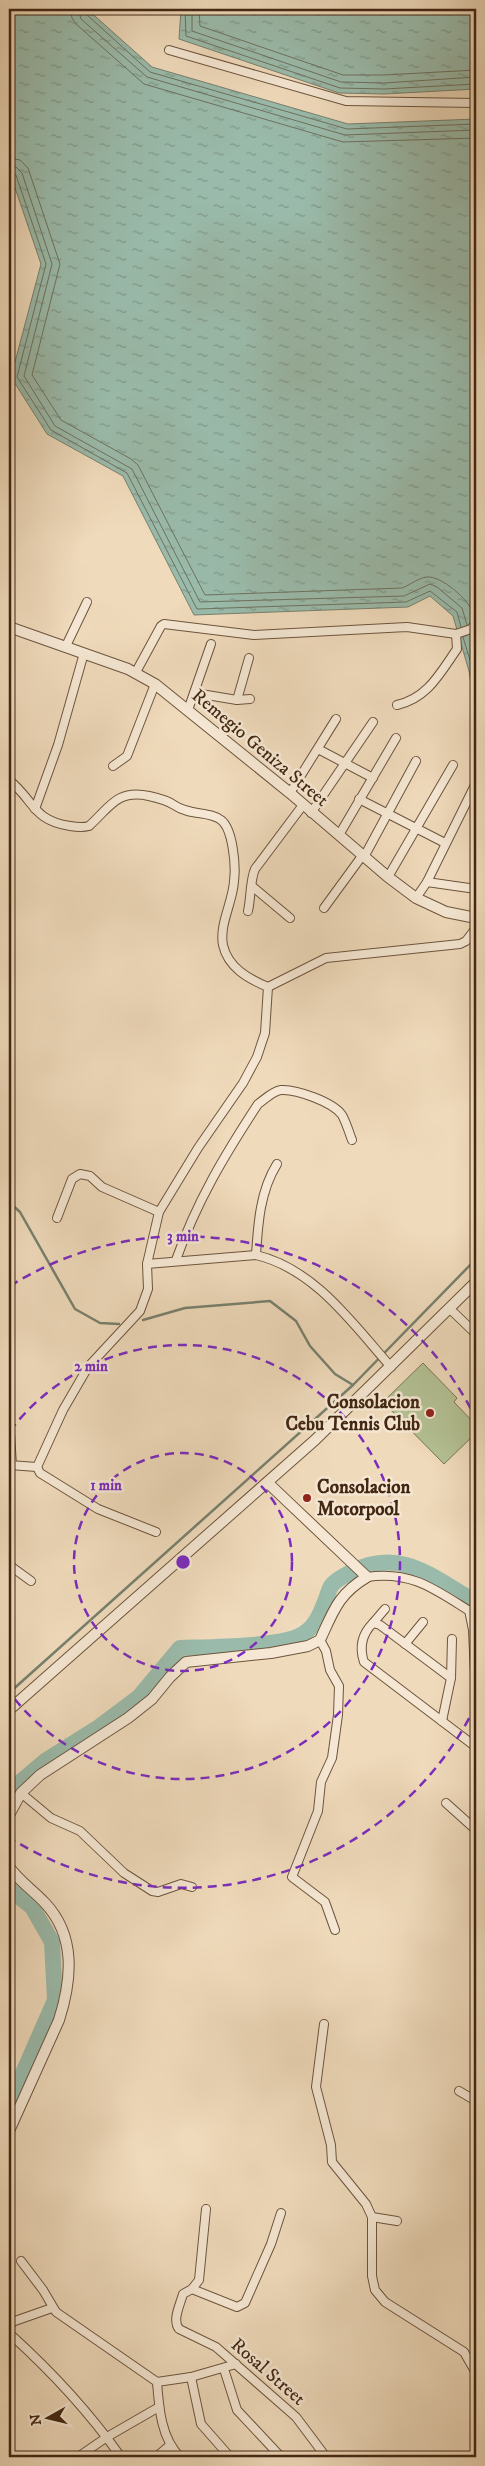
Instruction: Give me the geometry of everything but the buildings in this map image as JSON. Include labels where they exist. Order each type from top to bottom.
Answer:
[{"type":"street","points":[[170,50],[346,101],[476,103]]},
{"type":"street","points":[[66,646],[87,602]]},
{"type":"street","points":[[136,672],[161,626],[164,624],[254,635],[407,627],[456,634],[471,629],[476,623]]},
{"type":"street","name":"Remegio Geniza Street","points":[[9,627],[136,672],[188,710],[290,793],[388,878],[416,898],[446,912],[476,918]]},
{"type":"street","points":[[397,705],[409,702],[425,692],[435,680],[458,649],[456,634]]},
{"type":"street","points":[[188,710],[211,644]]},
{"type":"street","points":[[35,809],[58,745],[84,653]]},
{"type":"street","points":[[237,700],[249,658]]},
{"type":"street","points":[[112,766],[127,756],[154,684]]},
{"type":"street","points":[[195,693],[237,700],[250,699]]},
{"type":"street","points":[[290,793],[336,719]]},
{"type":"street","points":[[311,813],[373,722]]},
{"type":"street","points":[[339,835],[396,738]]},
{"type":"street","points":[[318,749],[373,778]]},
{"type":"street","points":[[324,908],[363,857],[389,814],[416,761]]},
{"type":"street","points":[[388,878],[418,830],[453,765]]},
{"type":"street","points":[[9,780],[26,795],[45,820],[53,823],[84,828],[89,826],[114,801],[132,793],[161,799],[188,813],[218,818],[224,822],[230,836],[234,882],[223,932],[223,944],[226,954],[240,974],[268,987]]},
{"type":"street","points":[[416,898],[428,882],[445,843],[476,784]]},
{"type":"street","points":[[359,799],[445,843]]},
{"type":"street","points":[[248,911],[253,887],[251,879],[254,869],[303,805]]},
{"type":"street","points":[[428,882],[476,889]]},
{"type":"street","points":[[253,887],[290,918]]},
{"type":"street","points":[[268,987],[326,958],[460,944],[466,941],[476,928]]},
{"type":"street","points":[[37,1467],[63,1410],[88,1367],[140,1311],[148,1289],[147,1264],[159,1212],[198,1148],[243,1083],[257,1057],[265,1033],[268,987]]},
{"type":"street","points":[[176,1260],[190,1221],[206,1187],[258,1104],[269,1095],[280,1090],[294,1091],[331,1104],[342,1114],[352,1140]]},
{"type":"street","points":[[256,1255],[260,1211],[276,1164]]},
{"type":"street","points":[[57,1218],[72,1179],[80,1174],[90,1176],[102,1187],[159,1212]]},
{"type":"street","points":[[147,1264],[176,1260],[256,1255],[269,1258],[295,1271],[327,1296],[344,1312],[391,1368]]},
{"type":"street","points":[[9,1710],[79,1646],[268,1483],[391,1368],[476,1282]]},
{"type":"street","points":[[449,1308],[476,1334]]},
{"type":"street","points":[[9,1416],[10,1465],[37,1467]]},
{"type":"street","points":[[37,1467],[40,1473],[98,1509],[156,1532]]},
{"type":"street","points":[[268,1483],[361,1572],[406,1578],[437,1589],[473,1612],[476,1696]]},
{"type":"street","points":[[9,1565],[31,1581]]},
{"type":"street","points":[[9,1815],[21,1793],[40,1775],[108,1733],[136,1712],[152,1699],[186,1662],[271,1653],[308,1646],[320,1640],[335,1606],[354,1584],[361,1572]]},
{"type":"street","points":[[386,1609],[377,1624],[364,1631],[361,1653],[364,1662],[442,1721],[475,1743]]},
{"type":"street","points":[[405,1644],[423,1622]]},
{"type":"street","points":[[377,1624],[451,1678]]},
{"type":"street","points":[[442,1721],[451,1678],[452,1639]]},
{"type":"street","points":[[320,1640],[326,1651],[330,1670],[339,1686],[338,1715],[332,1758],[321,1782],[318,1811],[292,1877],[325,1902],[335,1930]]},
{"type":"street","points":[[21,1793],[51,1818],[80,1831],[124,1873],[152,1891],[158,1892],[181,1884],[192,1888]]},
{"type":"street","points":[[446,1803],[476,1830]]},
{"type":"street","points":[[9,1867],[16,1877],[44,1902],[64,1930],[68,1966],[66,1994],[59,2020],[9,2131]]},
{"type":"street","points":[[324,2024],[316,2087],[329,2138],[332,2162],[366,2204],[372,2217],[372,2276],[375,2290],[385,2302],[464,2352],[476,2373]]},
{"type":"street","points":[[459,2091],[476,2101]]},
{"type":"street","points":[[206,2209],[200,2280],[192,2289],[237,2307],[242,2307],[246,2303],[271,2244],[281,2213]]},
{"type":"street","points":[[372,2217],[397,2221]]},
{"type":"street","points":[[21,2261],[43,2290],[52,2308],[157,2382],[191,2377],[236,2364]]},
{"type":"street","name":"Rosal Street","points":[[192,2289],[183,2294],[176,2326],[216,2347],[296,2416],[326,2457]]},
{"type":"street","points":[[52,2308],[12,2322],[9,2330],[10,2334],[42,2363],[107,2437],[121,2457]]},
{"type":"street","points":[[224,2369],[236,2410],[281,2457]]},
{"type":"street","points":[[191,2377],[201,2424],[230,2457]]},
{"type":"street","points":[[157,2382],[159,2407],[169,2446],[180,2457]]},
{"type":"street","points":[[80,2456],[107,2437],[159,2407]]},
{"type":"street","points":[[156,2457],[169,2446]]},
{"type":"shaded area","name":"Consolacion Cebu Tennis Club","points":[[423,1363],[457,1398],[454,1402],[476,1425],[476,1433],[444,1464],[383,1402]]},
{"type":"water","points":[[9,9],[87,9],[152,67],[348,124],[476,119],[476,715],[469,671],[453,616],[430,596],[408,607],[194,615],[123,476],[47,434],[11,377],[41,264],[11,176],[9,176]]},
{"type":"water","points":[[181,9],[476,9],[476,89],[384,94],[339,93],[179,39]]},
{"type":"waterway","points":[[9,1202],[20,1212],[75,1309],[100,1323],[119,1324]]},
{"type":"waterway","points":[[9,1693],[353,1385],[476,1259]]},
{"type":"waterway","points":[[143,1320],[185,1308],[270,1301],[296,1321],[310,1346],[335,1374],[353,1385]]},
{"type":"waterway","points":[[9,1802],[19,1783],[45,1761],[99,1727],[139,1697],[180,1648],[257,1645],[297,1637],[315,1623],[331,1585],[351,1572],[369,1565],[386,1562],[402,1564],[431,1576],[476,1602]]},
{"type":"waterway","points":[[9,1889],[32,1907],[52,1942],[55,2000],[9,2105]]},
{"type":"place","name":"Consolacion Cebu Tennis Club","points":[[430,1413]]},
{"type":"place","name":"Consolacion Motorpool","points":[[307,1498]]}]
